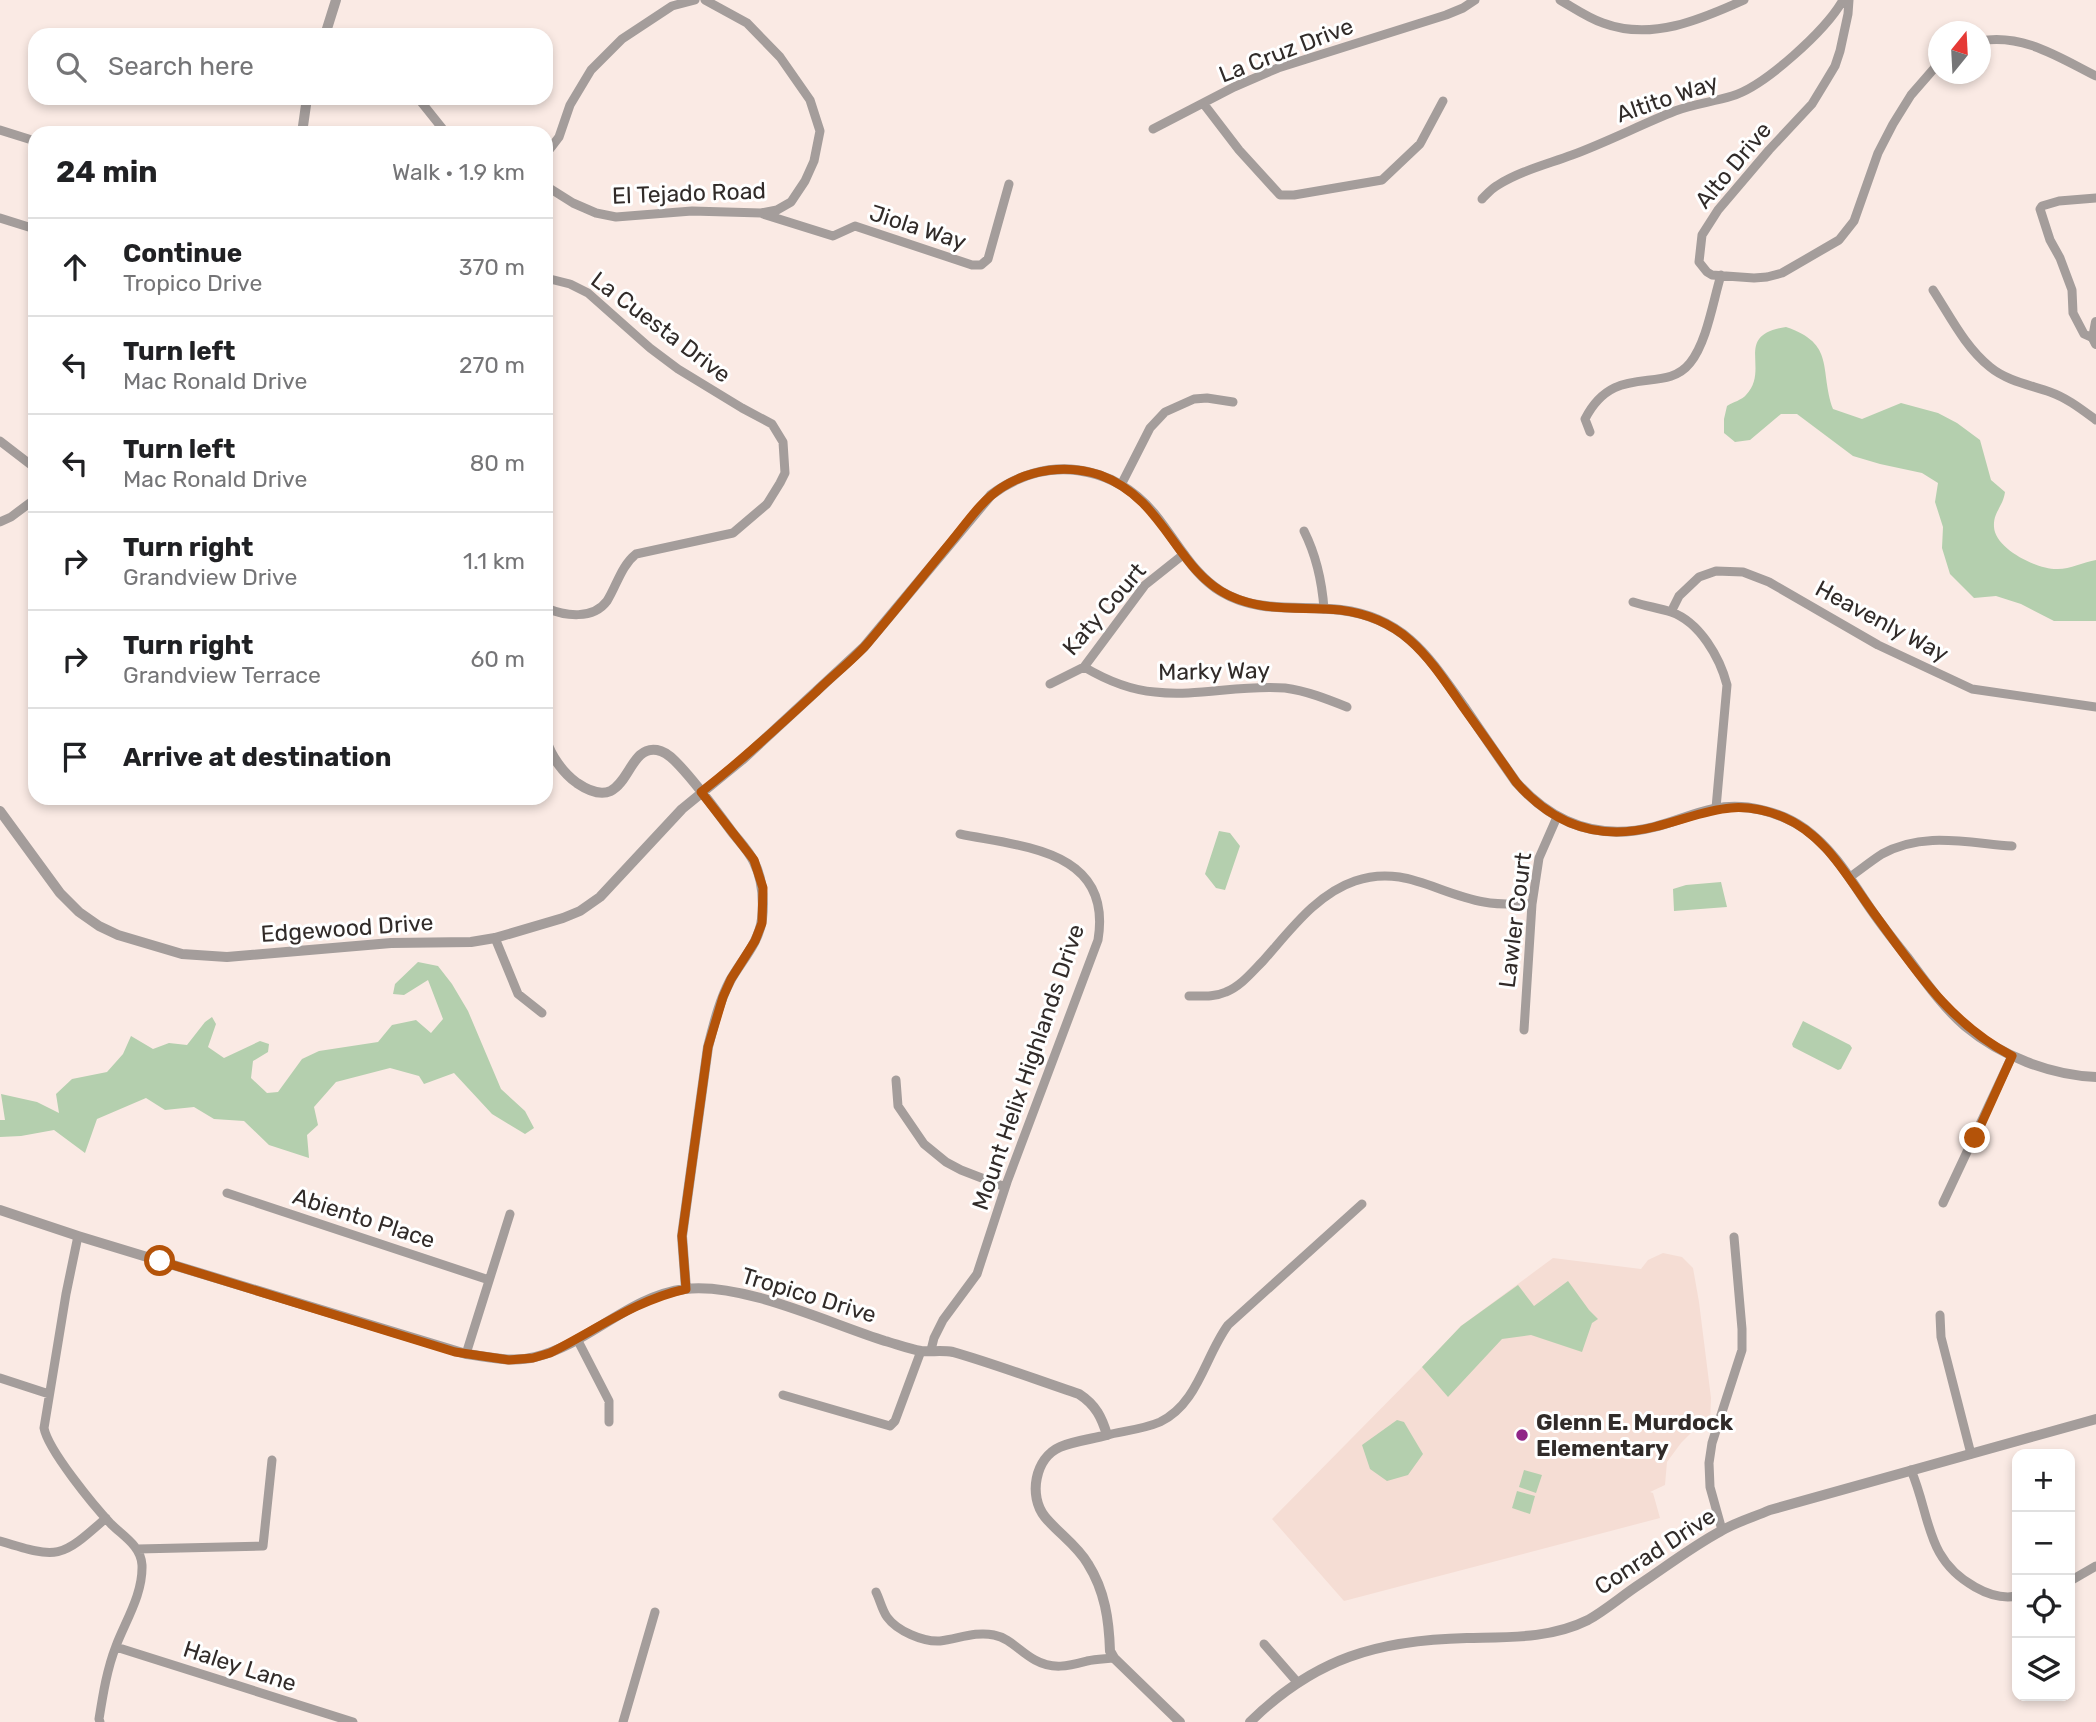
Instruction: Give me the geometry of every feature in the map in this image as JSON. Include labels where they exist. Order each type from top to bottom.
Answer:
[{"type":"street","points":[[327,28],[336,0]]},
{"type":"street","points":[[553,145],[559,137],[570,105],[591,70],[622,39],[672,6],[695,0]]},
{"type":"street","name":"El Tejado Road","points":[[553,190],[573,203],[616,218],[692,211],[761,213],[777,210],[791,202],[814,161],[820,131],[810,100],[780,57],[747,23],[705,0]]},
{"type":"street","name":"La Cruz Drive","points":[[1153,129],[1278,68],[1447,15],[1475,0]]},
{"type":"street","points":[[1560,0],[1602,23],[1626,29],[1653,30],[1684,25],[1744,0]]},
{"type":"street","name":"Altito Way","points":[[1482,200],[1495,186],[1509,179],[1581,152],[1678,110],[1746,91],[1764,80],[1810,38],[1838,9],[1843,0]]},
{"type":"street","name":"Alto Drive","points":[[1721,275],[1707,272],[1699,261],[1702,236],[1718,210],[1819,93],[1835,66],[1849,0]]},
{"type":"street","points":[[1991,40],[2008,39],[2029,44],[2096,76]]},
{"type":"street","points":[[1590,432],[1585,418],[1590,408],[1616,386],[1631,381],[1666,378],[1681,372],[1692,362],[1702,340],[1721,275],[1754,278],[1782,273],[1839,240],[1854,221],[1878,153],[1893,124],[1911,95],[1928,75]]},
{"type":"street","points":[[1203,103],[1279,193],[1294,195],[1382,180],[1420,144],[1443,101]]},
{"type":"street","points":[[303,126],[306,105]]},
{"type":"street","points":[[424,105],[440,126]]},
{"type":"street","points":[[0,130],[28,139]]},
{"type":"street","name":"Jiola Way","points":[[761,213],[834,236],[855,226],[972,265],[982,265],[988,259],[1009,184]]},
{"type":"street","points":[[2096,198],[2059,201],[2040,209],[2050,240],[2073,290],[2073,313],[2084,334],[2095,341],[2096,322]]},
{"type":"street","points":[[0,218],[28,227]]},
{"type":"street","name":"La Cuesta Drive","points":[[553,280],[588,293],[678,369],[772,424],[783,443],[785,473],[767,504],[733,533],[636,554],[628,561],[607,601],[592,612],[573,614],[553,611]]},
{"type":"street","points":[[1933,290],[1967,343],[1991,368],[2012,380],[2073,403],[2096,419]]},
{"type":"street","points":[[1121,485],[1150,428],[1165,412],[1194,399],[1233,402]]},
{"type":"street","points":[[0,441],[28,463]]},
{"type":"street","name":"Edgewood Drive","points":[[0,811],[60,893],[79,912],[109,931],[170,951],[195,956],[227,957],[391,943],[471,942],[563,918],[590,905],[608,889],[662,829],[701,792],[742,760],[864,647],[983,503],[1001,488],[1032,473],[1066,469],[1089,472],[1121,485],[1155,514],[1205,580],[1235,599],[1275,609],[1354,612],[1395,629],[1429,657],[1516,782],[1530,798],[1557,817],[1584,828],[1620,832],[1656,827],[1716,808],[1735,807],[1763,811],[1794,823],[1816,838],[1850,877],[1928,988],[1965,1026],[2012,1056],[2038,1066],[2084,1077],[2096,1077]]},
{"type":"street","points":[[0,522],[28,504]]},
{"type":"street","points":[[1304,531],[1314,551],[1322,579],[1324,609]]},
{"type":"street","name":"Katy Court","points":[[1050,684],[1084,667],[1145,585],[1184,554]]},
{"type":"street","name":"Heavenly Way","points":[[1671,612],[1679,596],[1699,577],[1716,571],[1743,572],[1769,582],[1878,645],[1972,688],[2096,707]]},
{"type":"street","points":[[1633,602],[1671,612],[1692,626],[1713,649],[1723,668],[1727,685],[1716,808]]},
{"type":"street","name":"Marky Way","points":[[1084,667],[1115,683],[1142,691],[1168,693],[1286,688],[1310,693],[1347,707]]},
{"type":"street","points":[[553,756],[574,781],[594,791],[607,792],[619,786],[640,754],[652,750],[662,751],[674,760],[754,860],[763,888],[762,923],[755,941],[723,997],[708,1047],[682,1236],[686,1289]]},
{"type":"street","name":"Lawler Court","points":[[1524,1030],[1532,904],[1539,858],[1557,817]]},
{"type":"street","name":"Mount Helix Highlands Drive","points":[[783,1395],[890,1426],[895,1421],[943,1320],[976,1274],[1005,1187],[1098,940],[1099,911],[1088,884],[1076,869],[1063,859],[1048,852],[960,834]]},
{"type":"street","points":[[1850,877],[1881,855],[1921,841],[1948,839],[2012,846]]},
{"type":"street","points":[[1189,996],[1211,996],[1227,992],[1246,979],[1304,915],[1334,891],[1354,881],[1375,876],[1395,876],[1414,879],[1484,903],[1532,904]]},
{"type":"street","points":[[495,937],[518,994],[541,1013]]},
{"type":"street","points":[[1943,1203],[2012,1056]]},
{"type":"street","points":[[896,1080],[898,1106],[924,1144],[961,1170],[1005,1187]]},
{"type":"street","name":"Abiento Place","points":[[227,1193],[489,1280]]},
{"type":"street","points":[[1180,1722],[1110,1651],[1105,1605],[1096,1578],[1080,1552],[1044,1516],[1035,1494],[1039,1471],[1059,1447],[1167,1418],[1188,1400],[1218,1338],[1228,1325],[1362,1204]]},
{"type":"street","name":"Tropico Drive","points":[[0,1210],[467,1354],[509,1360],[550,1353],[644,1301],[665,1293],[686,1289],[716,1289],[760,1298],[886,1341],[926,1351],[949,1351],[1079,1394],[1088,1399],[1101,1415],[1107,1436]]},
{"type":"street","points":[[467,1354],[510,1214]]},
{"type":"street","points":[[78,1236],[44,1428],[51,1447],[106,1518],[138,1549],[142,1562],[138,1593],[108,1671],[100,1722]]},
{"type":"street","points":[[1722,1530],[1710,1487],[1709,1463],[1712,1443],[1742,1350],[1734,1237]]},
{"type":"street","points":[[1940,1315],[1941,1337],[1970,1454]]},
{"type":"street","points":[[577,1339],[609,1401],[609,1422]]},
{"type":"street","points":[[0,1378],[49,1394]]},
{"type":"street","name":"Conrad Drive","points":[[1250,1722],[1273,1700],[1342,1658],[1385,1646],[1430,1639],[1527,1637],[1547,1634],[1587,1620],[1722,1530],[1770,1510],[2096,1419]]},
{"type":"street","points":[[138,1549],[263,1546],[272,1460]]},
{"type":"street","points":[[1911,1470],[1918,1485],[1935,1548],[1951,1570],[1959,1578],[1984,1592],[1999,1597],[2012,1596]]},
{"type":"street","points":[[0,1541],[36,1552],[62,1552],[78,1543],[106,1518]]},
{"type":"street","points":[[2075,1578],[2096,1566]]},
{"type":"street","points":[[876,1592],[886,1616],[892,1623],[923,1639],[938,1641],[974,1634],[993,1634],[1007,1640],[1035,1661],[1051,1666],[1069,1667],[1087,1661],[1114,1658]]},
{"type":"street","points":[[624,1722],[655,1612]]},
{"type":"street","points":[[1264,1644],[1298,1683]]},
{"type":"street","name":"Haley Lane","points":[[116,1647],[353,1722]]},
{"type":"shaded area","name":"Glenn E. Murdock Elementary","points":[[1663,1253],[1682,1257],[1693,1268],[1711,1398],[1710,1423],[1697,1427],[1681,1443],[1667,1462],[1665,1485],[1650,1492],[1653,1493],[1660,1518],[1344,1601],[1272,1519],[1461,1326],[1553,1258],[1641,1269],[1648,1260]]},
{"type":"green space","points":[[1786,327],[1802,334],[1819,350],[1833,409],[1862,419],[1901,403],[1938,413],[1980,440],[1991,480],[2005,492],[1995,517],[1996,535],[2009,550],[2040,566],[2063,569],[2096,560],[2096,621],[2054,621],[2021,604],[1996,596],[1974,598],[1950,574],[1942,548],[1943,527],[1935,502],[1938,483],[1922,473],[1853,456],[1797,414],[1781,414],[1750,440],[1735,442],[1724,433],[1727,406],[1744,397],[1753,385],[1756,345],[1760,337]]},
{"type":"green space","points":[[1219,831],[1230,833],[1240,846],[1225,890],[1216,888],[1205,874]]},
{"type":"green space","points":[[1721,882],[1727,907],[1674,911],[1673,889]]},
{"type":"green space","points":[[418,962],[438,966],[452,984],[468,1011],[501,1089],[525,1111],[534,1128],[525,1134],[492,1114],[454,1073],[424,1084],[419,1076],[390,1068],[336,1082],[314,1107],[318,1125],[307,1135],[309,1158],[269,1145],[244,1121],[214,1119],[194,1107],[165,1110],[146,1098],[97,1119],[85,1153],[54,1130],[0,1137],[0,1120],[5,1120],[1,1094],[37,1102],[59,1113],[56,1094],[72,1079],[107,1072],[123,1054],[131,1036],[153,1049],[169,1043],[187,1045],[212,1017],[216,1024],[208,1047],[224,1058],[260,1041],[269,1044],[268,1052],[253,1061],[251,1078],[267,1093],[278,1092],[302,1059],[319,1051],[378,1042],[392,1025],[416,1020],[431,1033],[443,1019],[428,980],[404,995],[393,994],[395,984]]},
{"type":"green space","points":[[1803,1021],[1850,1045],[1852,1048],[1841,1069],[1838,1070],[1793,1047]]},
{"type":"green space","points":[[1568,1281],[1598,1319],[1592,1323],[1582,1352],[1531,1335],[1502,1339],[1448,1397],[1422,1367],[1461,1326],[1518,1285],[1534,1306]]},
{"type":"green space","points":[[1397,1420],[1404,1422],[1423,1454],[1408,1475],[1387,1481],[1370,1469],[1362,1445]]},
{"type":"green space","points":[[1524,1470],[1542,1475],[1536,1493],[1519,1487]]},
{"type":"green space","points":[[1517,1491],[1535,1496],[1530,1514],[1512,1508]]},
{"type":"place","name":"Glenn E. Murdock Elementary","points":[[1522,1435]]},
{"type":"route","points":[[160,1261],[455,1352],[509,1360],[550,1353],[644,1301],[686,1289],[682,1236],[708,1047],[723,997],[755,941],[762,923],[763,888],[754,860],[701,792],[742,760],[864,647],[991,495],[1021,477],[1055,469],[1089,472],[1121,485],[1155,514],[1205,580],[1235,599],[1275,609],[1354,612],[1382,622],[1408,637],[1429,657],[1516,782],[1530,798],[1572,825],[1596,831],[1633,831],[1656,827],[1716,808],[1735,807],[1774,814],[1806,830],[1826,848],[1850,877],[1928,988],[1965,1026],[2012,1056],[1975,1138]]}]
